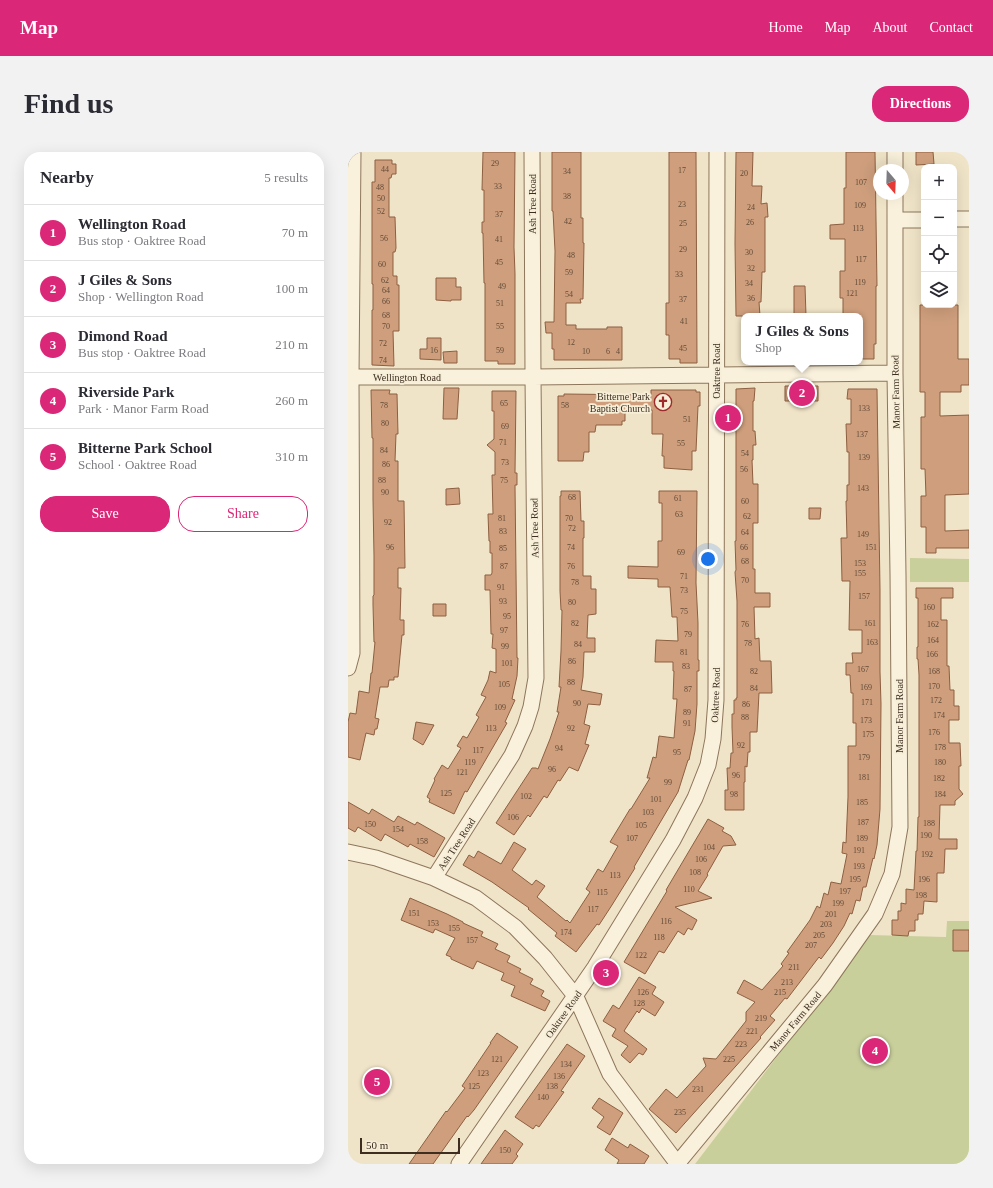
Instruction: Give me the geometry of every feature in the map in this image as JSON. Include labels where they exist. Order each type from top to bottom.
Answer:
[{"type":"street","points":[[348,668],[352,653],[351,377],[353,152]]},
{"type":"street","name":"Ash Tree Road","points":[[434,878],[512,755],[525,726],[531,707],[536,678],[532,152]]},
{"type":"street","name":"Oaktree Road","points":[[459,1164],[576,997],[595,967],[673,840],[695,798],[708,765],[713,739],[716,700],[716,152]]},
{"type":"street","points":[[895,152],[895,164]]},
{"type":"street","name":"Manor Farm Road","points":[[677,1164],[825,985],[874,914],[892,874],[900,827],[895,373],[895,200]]},
{"type":"street","points":[[957,219],[969,219]]},
{"type":"street","points":[[896,220],[921,220]]},
{"type":"street","name":"Wellington Road","points":[[351,377],[533,377],[895,373]]},
{"type":"street","points":[[348,852],[376,858],[434,878],[476,898],[515,926],[545,958],[576,997],[610,1074],[677,1164]]},
{"type":"green space","points":[[910,558],[969,559],[969,582],[910,582]]},
{"type":"green space","points":[[947,921],[969,921],[969,1164],[695,1164],[870,935],[946,937]]},
{"type":"building","points":[[483,152],[515,152],[515,364],[498,364],[498,361],[485,361],[485,283],[482,233],[482,222],[484,222],[484,190],[482,190]]},
{"type":"building","points":[[552,152],[581,152],[581,218],[583,218],[584,243],[583,299],[580,299],[581,303],[566,303],[566,325],[576,325],[576,329],[607,329],[607,327],[622,327],[622,360],[554,360],[552,333],[546,333],[545,322],[554,322],[555,251],[552,211]]},
{"type":"building","points":[[669,152],[696,152],[697,363],[680,363],[680,359],[669,359],[669,335],[666,335],[666,303],[669,303]]},
{"type":"building","points":[[736,152],[753,152],[752,186],[762,186],[761,204],[767,203],[768,217],[765,217],[765,272],[762,272],[761,302],[759,302],[760,313],[741,313],[741,316],[736,316]]},
{"type":"building","points":[[846,152],[875,152],[875,164],[873,164],[873,200],[876,200],[877,286],[876,344],[874,344],[874,359],[863,359],[863,313],[843,313],[843,298],[840,298],[840,271],[845,271],[845,239],[830,239],[830,225],[844,224],[844,188],[846,188]]},
{"type":"building","points":[[916,152],[933,152],[934,164],[916,165]]},
{"type":"building","points":[[375,160],[392,160],[392,164],[396,164],[396,174],[392,174],[391,178],[389,178],[389,217],[395,217],[396,248],[395,252],[393,252],[393,276],[397,276],[397,285],[399,285],[399,331],[393,331],[394,366],[372,365],[372,182],[375,182]]},
{"type":"building","points":[[436,278],[456,278],[456,287],[461,287],[461,300],[436,300]]},
{"type":"building","points":[[794,286],[805,286],[806,313],[794,313]]},
{"type":"building","points":[[920,305],[921,308],[957,308],[958,305],[958,359],[969,359],[969,385],[961,385],[961,392],[940,392],[940,416],[969,415],[969,494],[945,495],[945,531],[969,530],[969,548],[936,548],[936,553],[926,553],[926,527],[921,527],[921,496],[926,496],[925,469],[921,469],[921,417],[925,417],[925,392],[920,392]]},
{"type":"building","points":[[427,338],[441,338],[441,360],[420,359],[420,349],[427,349]]},
{"type":"building","points":[[457,351],[457,363],[444,363],[443,352]]},
{"type":"building","points":[[785,386],[818,386],[818,401],[785,401]]},
{"type":"building","points":[[444,388],[459,388],[457,419],[443,419]]},
{"type":"building","points":[[755,388],[753,401],[753,431],[755,431],[756,445],[753,445],[752,460],[753,484],[758,484],[758,523],[753,523],[753,569],[755,569],[755,593],[770,593],[770,607],[754,607],[755,639],[759,638],[760,661],[771,661],[772,693],[759,693],[757,732],[750,732],[750,752],[748,752],[747,767],[745,766],[744,810],[725,810],[725,790],[728,790],[727,768],[730,768],[731,753],[733,753],[732,714],[734,714],[734,700],[737,698],[737,601],[735,572],[736,389]]},
{"type":"building","points":[[848,389],[877,389],[881,704],[880,809],[877,845],[874,859],[873,858],[866,887],[863,887],[860,901],[856,900],[852,914],[850,913],[833,943],[821,959],[819,957],[787,999],[785,998],[770,1016],[775,1020],[760,1037],[761,1038],[676,1133],[649,1109],[666,1089],[677,1098],[706,1066],[703,1058],[716,1059],[746,1021],[746,1012],[755,1002],[737,993],[744,980],[762,990],[783,966],[781,964],[789,953],[787,952],[810,920],[817,906],[820,908],[824,893],[828,895],[831,882],[841,884],[847,854],[842,853],[843,842],[846,843],[848,746],[856,746],[856,723],[853,723],[853,693],[851,693],[850,675],[846,675],[846,663],[853,663],[852,653],[862,653],[862,630],[849,630],[850,581],[842,581],[841,538],[847,538],[846,501],[847,485],[849,485],[849,452],[847,452],[846,424],[851,424],[851,399],[847,399]]},
{"type":"building","points":[[371,390],[390,390],[389,394],[397,394],[398,434],[396,434],[395,461],[398,461],[398,501],[404,501],[405,568],[398,568],[398,588],[401,588],[400,620],[404,620],[404,635],[402,635],[398,677],[394,677],[394,680],[389,680],[388,687],[380,687],[375,718],[379,719],[377,729],[375,729],[374,735],[366,733],[360,760],[348,757],[348,722],[350,713],[356,714],[359,691],[369,693],[375,642],[373,605],[373,438]]},
{"type":"building","points":[[651,390],[696,390],[696,392],[700,392],[696,451],[692,451],[692,470],[664,468],[664,456],[662,456],[663,434],[652,434],[652,410],[625,411],[625,421],[622,421],[622,425],[596,425],[595,432],[589,432],[589,452],[584,452],[583,461],[558,461],[558,396],[564,396],[564,394],[651,395]]},
{"type":"building","points":[[492,391],[516,391],[515,473],[517,473],[517,485],[515,485],[518,658],[517,676],[512,699],[515,700],[505,722],[507,723],[467,792],[465,791],[454,814],[429,802],[430,799],[427,797],[435,780],[434,779],[442,765],[448,769],[461,748],[457,746],[463,736],[467,738],[479,717],[476,715],[486,697],[481,695],[488,680],[490,671],[496,673],[496,649],[492,648],[493,634],[491,634],[490,590],[485,590],[485,575],[491,575],[492,573],[492,553],[490,553],[488,514],[493,514],[492,475],[495,475],[495,452],[487,445],[494,439]]},
{"type":"building","points":[[459,488],[460,504],[446,505],[446,489]]},
{"type":"building","points":[[561,491],[580,491],[581,521],[584,521],[583,576],[591,576],[591,589],[596,589],[596,614],[588,615],[587,638],[595,638],[595,652],[584,652],[581,690],[602,694],[600,705],[588,704],[584,724],[590,726],[585,744],[589,745],[578,771],[569,767],[560,781],[558,780],[547,798],[544,796],[530,817],[528,815],[514,835],[496,823],[532,768],[538,769],[559,712],[557,712],[561,687],[559,687],[562,610],[560,591]]},
{"type":"building","points":[[659,491],[697,491],[696,583],[699,671],[697,671],[695,731],[689,760],[678,792],[612,905],[599,925],[597,924],[576,952],[555,936],[557,933],[528,909],[529,908],[492,882],[463,865],[469,855],[474,858],[478,851],[501,864],[514,842],[526,849],[512,870],[532,885],[536,880],[545,886],[537,897],[570,923],[590,892],[586,889],[598,869],[603,872],[618,846],[610,842],[650,778],[647,778],[653,757],[656,758],[659,736],[674,738],[677,699],[673,699],[673,662],[655,662],[656,640],[678,641],[677,617],[672,617],[670,587],[658,587],[658,579],[628,578],[628,566],[658,567],[658,541],[662,541],[662,503],[659,503]]},
{"type":"building","points":[[809,508],[821,508],[820,519],[809,519]]},
{"type":"building","points":[[916,588],[953,588],[953,598],[941,598],[941,620],[947,620],[947,666],[949,666],[950,690],[954,690],[954,706],[959,706],[959,720],[949,720],[949,743],[960,743],[961,766],[959,766],[959,789],[963,794],[955,801],[955,805],[940,805],[939,839],[957,839],[957,849],[945,849],[944,873],[937,873],[937,902],[924,901],[923,914],[918,914],[918,920],[915,920],[915,931],[909,931],[908,936],[892,935],[892,920],[898,920],[898,911],[901,911],[901,903],[906,904],[906,889],[914,890],[917,851],[919,817],[919,675],[917,659],[918,598],[916,598]]},
{"type":"building","points":[[433,604],[446,604],[446,616],[433,616]]},
{"type":"building","points":[[416,722],[434,725],[423,745],[413,739]]},
{"type":"building","points":[[348,802],[369,814],[372,809],[394,822],[398,816],[415,825],[417,822],[445,838],[434,857],[410,844],[408,847],[385,834],[381,841],[358,827],[355,832],[348,828]]},
{"type":"building","points":[[708,819],[724,828],[722,831],[731,836],[736,845],[723,846],[698,891],[712,898],[675,907],[697,920],[692,930],[688,928],[684,935],[678,931],[664,953],[659,951],[645,974],[624,962]]},
{"type":"building","points":[[410,898],[483,932],[481,936],[498,944],[495,949],[510,956],[507,962],[521,969],[519,972],[533,979],[530,984],[544,991],[541,996],[550,1001],[545,1011],[511,996],[515,986],[501,980],[504,973],[477,961],[473,969],[451,959],[451,957],[446,955],[455,938],[435,929],[433,933],[401,920]]},
{"type":"building","points":[[953,930],[969,930],[969,951],[953,951]]},
{"type":"building","points":[[639,977],[656,987],[652,994],[664,1002],[655,1016],[642,1008],[639,1013],[637,1011],[624,1031],[647,1049],[643,1055],[639,1053],[630,1063],[621,1055],[628,1046],[612,1036],[616,1029],[603,1021],[613,1005],[619,1009]]},
{"type":"building","points":[[497,1033],[518,1047],[474,1110],[468,1117],[467,1116],[433,1164],[409,1164],[446,1111],[447,1112],[465,1088],[462,1086]]},
{"type":"building","points":[[567,1044],[585,1056],[561,1091],[564,1092],[539,1127],[536,1125],[533,1129],[515,1117]]},
{"type":"building","points":[[599,1098],[623,1113],[610,1135],[597,1127],[604,1117],[592,1108]]},
{"type":"building","points":[[505,1130],[523,1144],[516,1154],[518,1156],[512,1164],[481,1164]]},
{"type":"building","points":[[612,1138],[628,1148],[630,1144],[649,1156],[644,1164],[617,1164],[619,1160],[605,1150]]},
{"type":"place","name":"J Giles & Sons","points":[[802,393]]},
{"type":"place","name":"Bitterne Park Baptist Church","points":[[663,402]]},
{"type":"place","name":"Wellington Road","points":[[728,418]]},
{"type":"place","name":"Dimond Road","points":[[606,973]]},
{"type":"place","name":"Riverside Park","points":[[875,1051]]},
{"type":"place","name":"Bitterne Park School","points":[[377,1082]]}]
